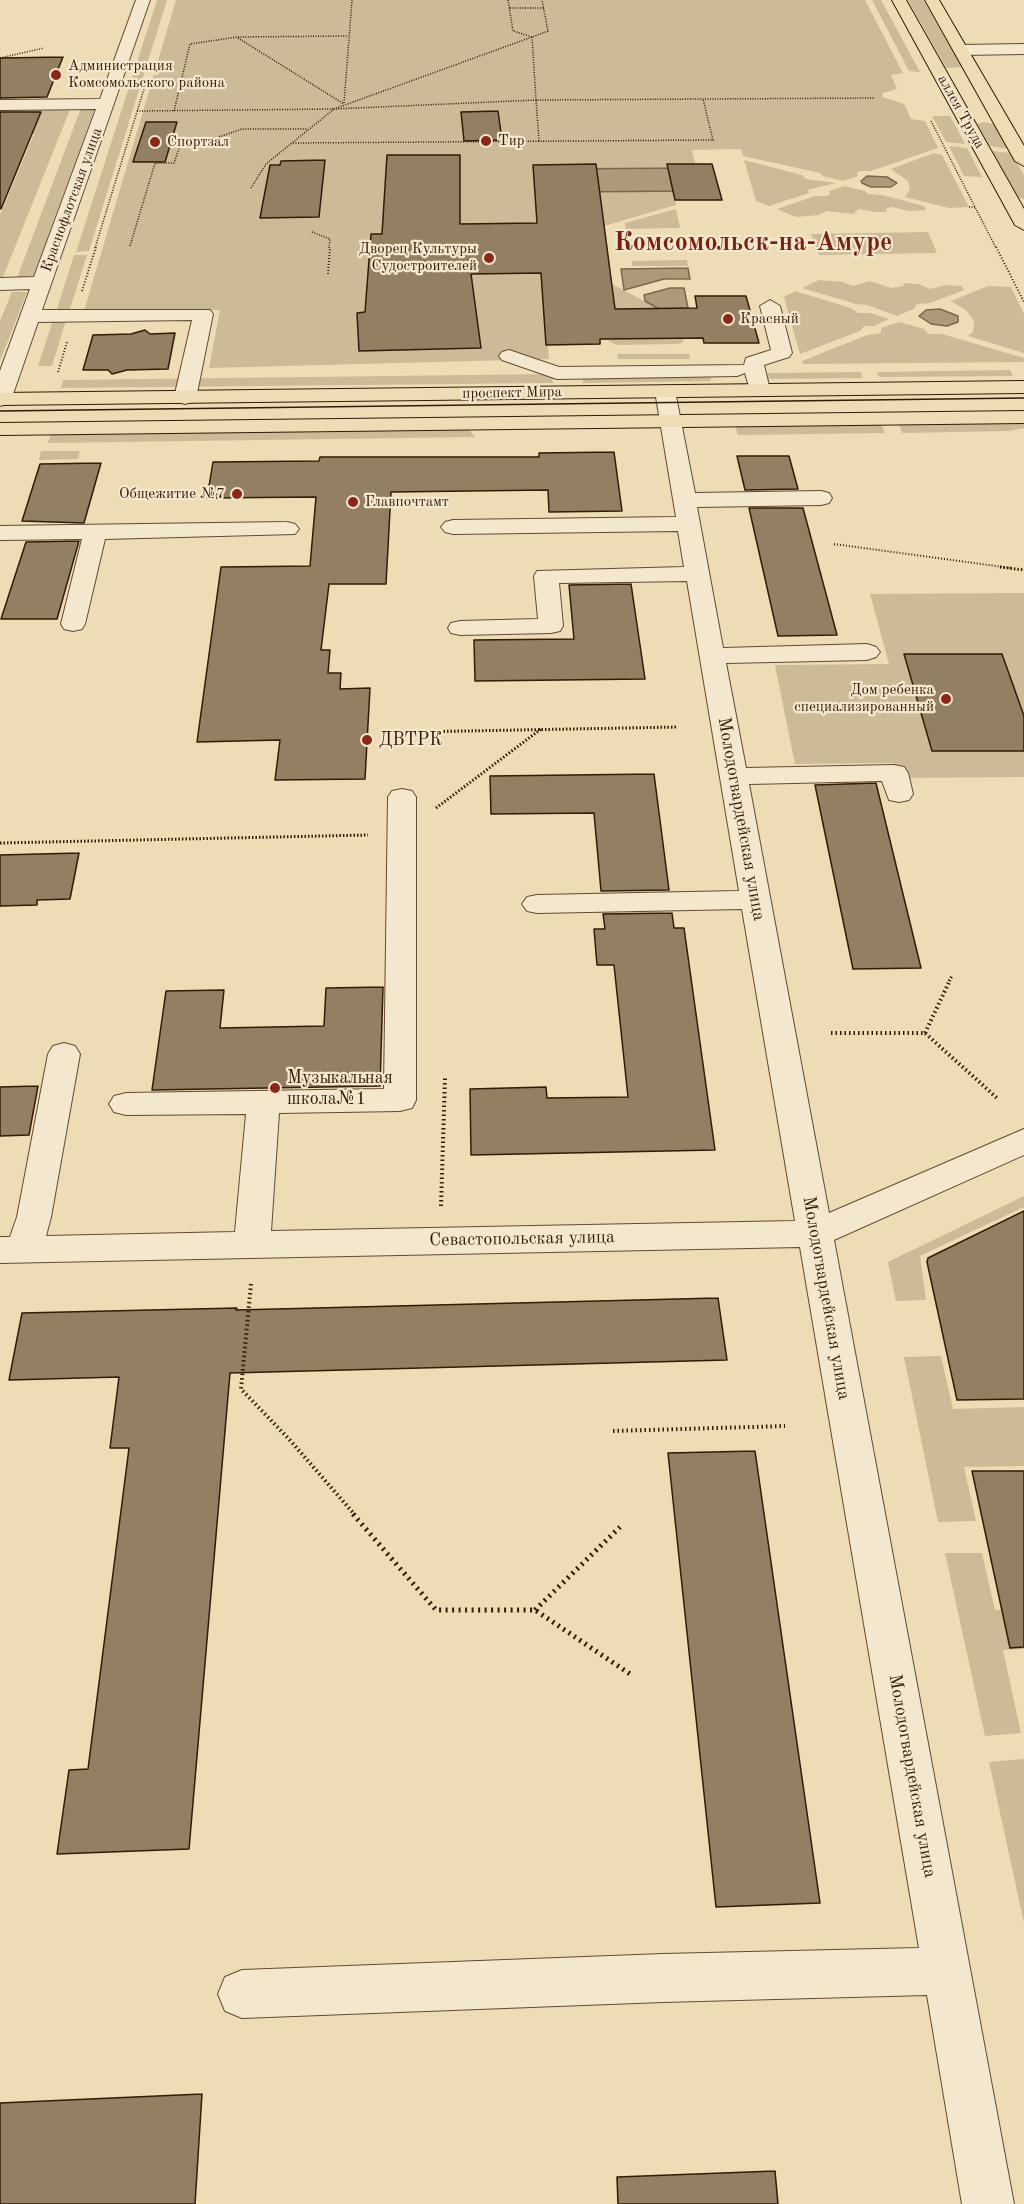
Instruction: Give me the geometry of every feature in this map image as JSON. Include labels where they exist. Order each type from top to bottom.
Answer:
[{"type":"main road","name":"аллея Труда","points":[[899,0],[1024,225]]},
{"type":"main road","name":"аллея Труда","points":[[932,0],[986,95],[1018,140],[1024,161]]},
{"type":"main road","points":[[952,96],[986,95]]},
{"type":"main road","name":"проспект Мира","points":[[0,399],[185,398],[558,383],[667,406],[760,390],[1024,387]]},
{"type":"main road","name":"проспект Мира","points":[[0,429],[667,406],[1024,417]]},
{"type":"street","name":"Краснофлотская улица","points":[[0,399],[143,0]]},
{"type":"street","points":[[961,50],[1024,49]]},
{"type":"street","points":[[0,105],[106,104]]},
{"type":"street","points":[[0,284],[42,283]]},
{"type":"street","points":[[760,390],[753,362],[783,353],[770,306]]},
{"type":"street","points":[[30,316],[203,314],[185,398]]},
{"type":"street","points":[[509,356],[558,383],[737,370]]},
{"type":"street","name":"Молодогвардейская улица","points":[[667,406],[988,2204]]},
{"type":"street","points":[[453,527],[686,512],[821,498]]},
{"type":"street","points":[[0,533],[287,529]]},
{"type":"street","points":[[73,624],[96,532]]},
{"type":"street","points":[[460,628],[551,626],[546,576],[697,574]]},
{"type":"street","points":[[712,656],[867,652]]},
{"type":"street","points":[[733,776],[894,773],[899,794]]},
{"type":"street","points":[[126,1104],[400,1100],[402,797]]},
{"type":"street","points":[[537,904],[755,900]]},
{"type":"street","points":[[12,1250],[34,1216],[64,1054]]},
{"type":"street","points":[[251,1245],[256,1211],[263,1102]]},
{"type":"street","name":"Севастопольская улица","points":[[12,1250],[815,1234],[1024,1141]]},
{"type":"street","points":[[242,1994],[663,1978],[947,1971]]},
{"type":"path","points":[[344,104],[347,36],[352,0]]},
{"type":"path","points":[[508,0],[513,31],[532,37]]},
{"type":"path","points":[[251,188],[266,164],[334,109],[548,31],[542,0]]},
{"type":"path","points":[[510,8],[544,8]]},
{"type":"path","points":[[174,111],[190,44],[237,37],[347,36]]},
{"type":"path","points":[[237,37],[344,104]]},
{"type":"path","points":[[532,37],[539,141]]},
{"type":"path","points":[[0,58],[44,48]]},
{"type":"path","points":[[137,111],[334,109],[536,100],[875,98]]},
{"type":"path","points":[[292,143],[713,140],[703,99]]},
{"type":"path","points":[[927,113],[1024,302]]},
{"type":"path","points":[[130,246],[155,163],[174,163],[182,141],[213,139],[242,129],[309,129]]},
{"type":"path","points":[[969,207],[976,207]]},
{"type":"path","points":[[312,232],[330,239],[328,274]]},
{"type":"path","points":[[990,248],[996,247]]},
{"type":"path","points":[[1011,287],[1016,287]]},
{"type":"path","points":[[834,544],[1024,570]]},
{"type":"path","points":[[412,732],[678,726]]},
{"type":"path","points":[[0,843],[402,834],[541,729]]},
{"type":"path","points":[[925,1033],[952,976]]},
{"type":"path","points":[[831,1033],[925,1033],[997,1098]]},
{"type":"path","points":[[441,1206],[444,1078]]},
{"type":"path","points":[[251,1284],[241,1389],[289,1439],[436,1610],[535,1610],[633,1676]]},
{"type":"path","points":[[613,1431],[785,1426]]},
{"type":"path","points":[[535,1610],[620,1527]]},
{"type":"shaded area","points":[[157,0],[167,0],[89,251],[76,252]]},
{"type":"shaded area","points":[[176,0],[865,0],[903,73],[891,75],[897,89],[883,93],[882,97],[904,104],[911,119],[925,121],[938,148],[871,171],[860,171],[857,173],[858,176],[843,181],[823,176],[820,173],[743,156],[741,149],[692,150],[695,164],[667,164],[667,168],[579,169],[578,165],[533,165],[537,226],[503,223],[383,227],[382,234],[371,235],[369,264],[476,274],[541,270],[549,359],[209,368],[220,310],[84,311]]},
{"type":"shaded area","points":[[872,0],[881,0],[920,72],[909,71]]},
{"type":"shaded area","points":[[908,0],[923,0],[962,67],[946,68]]},
{"type":"shaded area","points":[[0,107],[71,107],[3,277],[0,277],[0,215],[34,134],[0,134]]},
{"type":"shaded area","points":[[81,108],[95,108],[33,278],[17,278]]},
{"type":"shaded area","points":[[932,116],[950,116],[965,144],[946,142]]},
{"type":"shaded area","points":[[984,122],[994,124],[1009,149],[990,146],[977,124]]},
{"type":"shaded area","points":[[949,146],[967,148],[982,177],[964,176]]},
{"type":"shaded area","points":[[992,151],[1011,153],[1024,175],[1024,199],[1017,197]]},
{"type":"shaded area","points":[[934,153],[942,155],[969,207],[949,208],[905,197],[910,189],[908,181],[891,169]]},
{"type":"shaded area","points":[[744,160],[802,175],[806,179],[836,183],[808,190],[809,193],[769,206],[756,201]]},
{"type":"shaded area","points":[[691,168],[696,191],[558,192],[556,169]]},
{"type":"shaded area","points":[[867,176],[887,177],[897,183],[891,187],[871,187],[861,181]]},
{"type":"shaded area","points":[[845,186],[865,191],[868,194],[882,195],[924,206],[926,210],[909,211],[892,207],[887,208],[886,212],[859,209],[853,214],[827,211],[819,215],[796,217],[777,209],[815,196],[826,196],[830,194],[829,191]]},
{"type":"shaded area","points":[[673,191],[676,205],[604,226],[582,192]]},
{"type":"shaded area","points":[[676,209],[680,228],[626,229],[625,223]]},
{"type":"shaded area","points":[[928,232],[937,253],[819,255],[811,234]]},
{"type":"shaded area","points":[[74,255],[87,255],[69,312],[56,312]]},
{"type":"shaded area","points":[[687,260],[688,266],[632,266],[632,261]]},
{"type":"shaded area","points":[[688,268],[690,279],[664,279],[624,290],[621,269]]},
{"type":"shaded area","points":[[610,270],[612,284],[659,309],[596,309]]},
{"type":"shaded area","points":[[819,280],[843,282],[853,286],[869,281],[892,288],[903,286],[905,283],[919,284],[930,289],[946,285],[961,286],[964,290],[930,303],[917,304],[914,309],[897,316],[867,305],[856,304],[802,288]]},
{"type":"shaded area","points":[[988,286],[1011,287],[1024,314],[1024,353],[968,336],[973,332],[974,321],[966,310],[951,301]]},
{"type":"shaded area","points":[[670,288],[684,288],[688,308],[659,309],[645,301],[644,295]]},
{"type":"shaded area","points":[[795,291],[851,308],[858,313],[870,313],[889,319],[874,326],[864,326],[860,331],[800,354],[784,297]]},
{"type":"shaded area","points":[[12,292],[27,292],[0,361],[0,321]]},
{"type":"shaded area","points":[[940,309],[958,316],[958,322],[947,326],[931,324],[919,316],[926,310]]},
{"type":"shaded area","points":[[53,320],[66,320],[52,366],[38,366]]},
{"type":"shaded area","points":[[899,322],[924,329],[928,334],[942,334],[1024,358],[1024,362],[803,364],[802,361],[867,335],[881,333],[881,328]]},
{"type":"shaded area","points":[[685,338],[682,343],[676,344],[616,345],[606,339]]},
{"type":"shaded area","points":[[617,354],[689,354],[690,359],[618,359]]},
{"type":"shaded area","points":[[1010,370],[1013,376],[879,377],[877,372]]},
{"type":"shaded area","points":[[710,372],[711,381],[583,383],[582,374]]},
{"type":"shaded area","points":[[861,372],[863,378],[762,379],[768,373]]},
{"type":"shaded area","points":[[552,374],[553,383],[61,388],[63,380]]},
{"type":"shaded area","points":[[1024,422],[1024,428],[1008,431],[902,433],[899,423]]},
{"type":"shaded area","points":[[881,424],[885,433],[738,435],[735,425]]},
{"type":"shaded area","points":[[468,428],[475,437],[48,443],[51,433]]},
{"type":"shaded area","points":[[41,451],[80,451],[78,459],[39,460]]},
{"type":"shaded area","points":[[1024,593],[1024,777],[898,778],[894,763],[795,764],[775,665],[889,664],[870,594]]},
{"type":"shaded area","points":[[1024,1196],[1024,1207],[920,1256],[926,1300],[896,1301],[888,1262]]},
{"type":"shaded area","points":[[941,1356],[953,1409],[1024,1407],[1024,1466],[964,1467],[976,1521],[938,1522],[904,1357]]},
{"type":"shaded area","points":[[945,1553],[982,1553],[995,1610],[1024,1610],[1024,1649],[1003,1650],[1021,1733],[985,1736]]},
{"type":"shaded area","points":[[1024,1759],[1024,1923],[989,1762]]},
{"type":"building","points":[[63,57],[47,97],[0,98],[0,58]]},
{"type":"building","points":[[498,111],[502,140],[464,141],[461,112]]},
{"type":"building","points":[[0,112],[41,112],[1,209],[0,208]]},
{"type":"building","name":"Спортзал","points":[[146,122],[177,122],[165,162],[133,162]]},
{"type":"building","points":[[387,155],[460,155],[460,224],[537,223],[533,165],[596,164],[615,309],[697,308],[695,296],[746,296],[759,343],[704,343],[703,338],[600,339],[600,344],[546,345],[541,273],[471,274],[481,348],[359,351],[357,313],[365,312],[371,234],[382,234]]},
{"type":"building","points":[[325,160],[319,217],[260,218],[270,165],[280,165],[281,161]]},
{"type":"building","points":[[667,164],[712,164],[722,200],[675,200]]},
{"type":"building","points":[[145,330],[150,334],[175,333],[168,369],[127,370],[112,374],[108,370],[83,370],[93,335],[131,334]]},
{"type":"building","points":[[614,452],[622,511],[549,512],[548,490],[391,492],[386,584],[329,584],[321,650],[330,650],[328,673],[341,673],[340,689],[370,688],[365,779],[275,780],[280,740],[197,742],[221,567],[310,566],[316,497],[207,498],[213,462],[319,461],[320,457],[539,457],[539,453]]},
{"type":"building","points":[[737,456],[789,456],[798,489],[745,490]]},
{"type":"building","points":[[101,463],[84,523],[22,521],[40,464]]},
{"type":"building","points":[[749,508],[803,508],[837,635],[778,636]]},
{"type":"building","points":[[79,541],[57,619],[1,619],[26,542]]},
{"type":"building","points":[[631,584],[645,679],[475,681],[474,640],[574,639],[569,585]]},
{"type":"building","name":"Дом ребенка специализированный","points":[[904,654],[1002,654],[1024,716],[1024,751],[932,751]]},
{"type":"building","points":[[654,774],[669,890],[601,891],[594,813],[491,814],[490,776]]},
{"type":"building","points":[[876,783],[921,968],[853,969],[815,785]]},
{"type":"building","points":[[79,853],[70,899],[37,900],[37,905],[0,906],[0,855]]},
{"type":"building","points":[[672,913],[674,928],[684,928],[715,1150],[471,1155],[470,1089],[546,1087],[547,1098],[628,1097],[614,965],[597,965],[594,929],[605,929],[603,914]]},
{"type":"building","points":[[383,987],[380,1086],[152,1090],[166,991],[224,990],[220,1028],[324,1026],[326,988]]},
{"type":"building","points":[[38,1086],[29,1135],[0,1136],[0,1087]]},
{"type":"building","points":[[1024,1211],[1024,1399],[957,1400],[928,1258]]},
{"type":"building","points":[[718,1298],[727,1360],[230,1373],[189,1849],[57,1854],[69,1770],[88,1769],[129,1448],[110,1448],[119,1377],[9,1380],[22,1313]]},
{"type":"building","points":[[755,1451],[820,1903],[716,1907],[668,1453]]},
{"type":"building","points":[[972,1471],[1024,1471],[1024,1647],[1010,1648]]},
{"type":"building","points":[[202,2094],[195,2204],[0,2204],[0,2103]]},
{"type":"building","points":[[775,2171],[778,2204],[618,2204],[617,2177]]},
{"type":"tram line","points":[[0,411],[1024,398]]},
{"type":"place","name":"Администрация Комсомольского района","points":[[56,75]]},
{"type":"place","name":"Тир","points":[[486,141]]},
{"type":"place","name":"Спортзал","points":[[155,142]]},
{"type":"place","name":"Дворец Культуры Судостроителей","points":[[489,258]]},
{"type":"place","name":"Красный","points":[[728,319]]},
{"type":"place","name":"Общежитие №7","points":[[237,494]]},
{"type":"place","name":"Главпочтамт","points":[[353,502]]},
{"type":"place","name":"Дом ребенка специализированный","points":[[946,699]]},
{"type":"place","name":"ДВТРК","points":[[367,740]]},
{"type":"place","name":"Музыкальная школа№1","points":[[275,1088]]},
{"type":"district","name":"Комсомольск-на-Амуре","points":[[753,243]]}]
